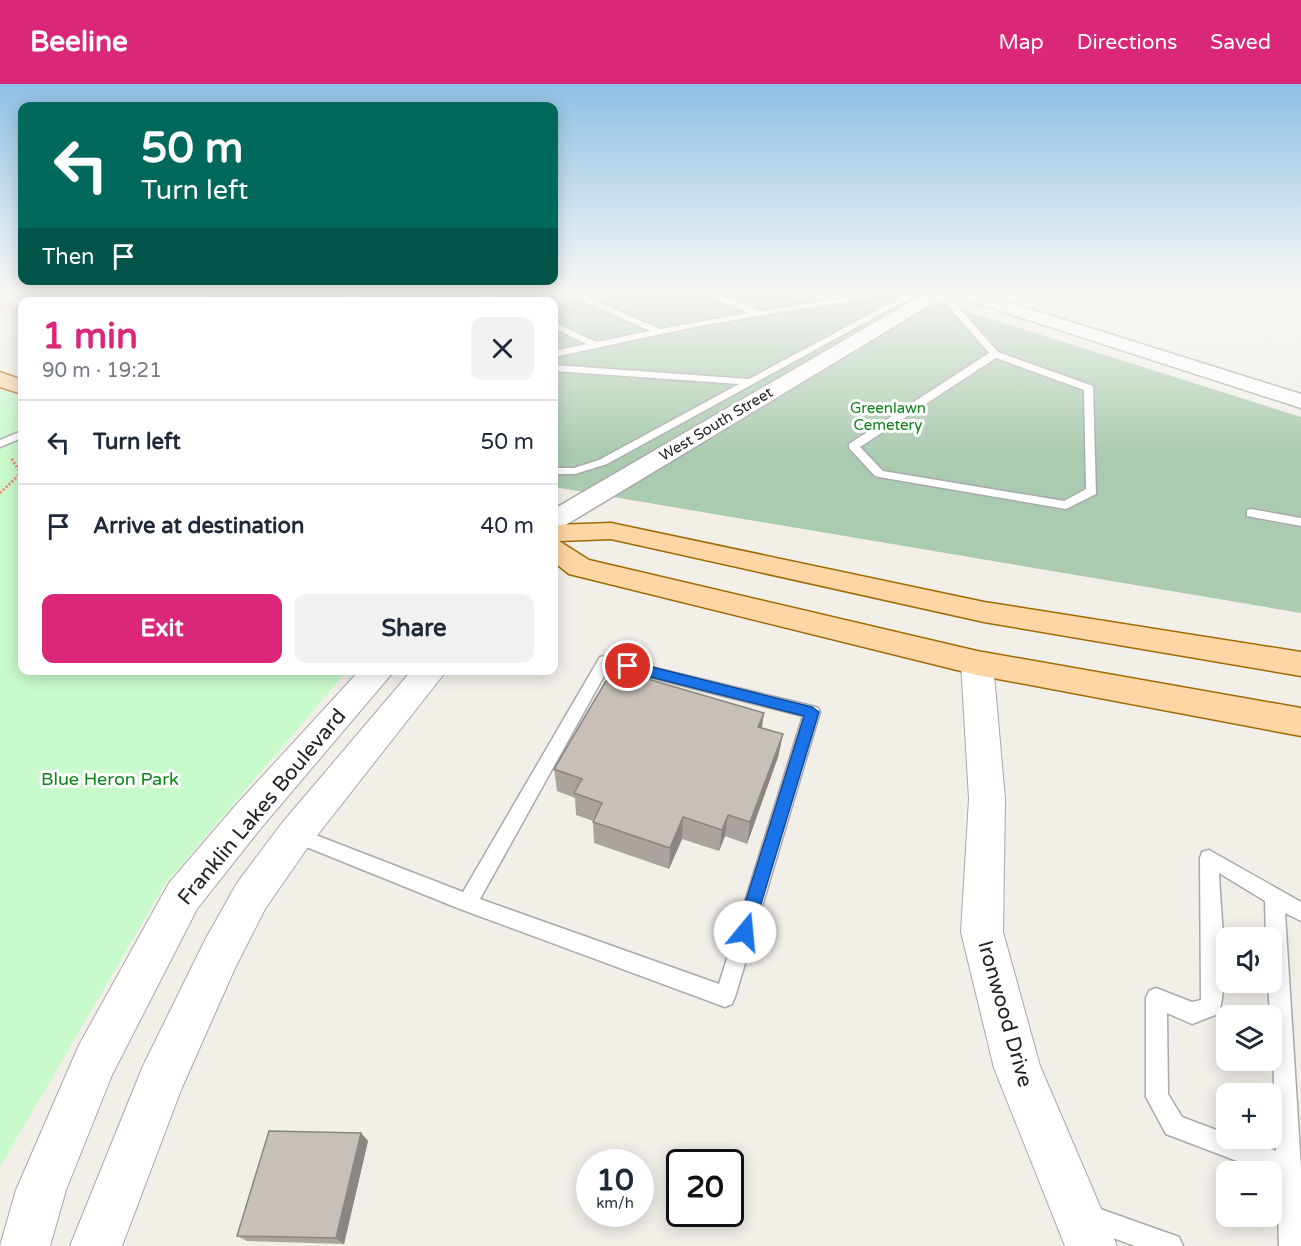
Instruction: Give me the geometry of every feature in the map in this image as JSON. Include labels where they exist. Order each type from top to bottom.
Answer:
[{"type":"main road","points":[[0,379],[18,386]]},
{"type":"main road","points":[[558,533],[611,531],[984,612],[1301,664]]},
{"type":"main road","points":[[558,552],[579,567],[977,663],[1301,722]]},
{"type":"street","name":"West South Street","points":[[558,518],[848,346]]},
{"type":"street","points":[[1128,346],[1301,401]]},
{"type":"street","name":"Ironwood Drive","points":[[977,663],[987,799],[982,932],[1017,1068],[1085,1229]]},
{"type":"street","name":"Franklin Lakes Boulevard","points":[[24,1246],[41,1190],[101,1051],[183,896],[248,817],[375,675]]},
{"type":"street","points":[[383,675],[422,681]]},
{"type":"street","points":[[96,1246],[160,1083],[220,954],[251,896],[295,835],[422,681]]},
{"type":"street","points":[[248,817],[295,835]]},
{"type":"lane","points":[[558,353],[589,346]]},
{"type":"lane","points":[[558,471],[575,471],[603,462],[817,346]]},
{"type":"lane","points":[[988,346],[995,354],[1089,388],[1092,491],[1066,505],[879,474],[853,446],[995,354]]},
{"type":"lane","points":[[558,368],[751,382]]},
{"type":"lane","points":[[3,448],[18,437]]},
{"type":"lane","points":[[1251,513],[1301,522]]},
{"type":"lane","points":[[295,835],[467,903],[725,997],[812,712],[605,661],[467,903]]},
{"type":"lane","points":[[1289,1168],[1174,1126],[1157,1097],[1156,998],[1192,1013],[1211,1007],[1213,979],[1209,858],[1301,912]]},
{"type":"lane","points":[[1274,896],[1292,1246]]},
{"type":"lane","points":[[1085,1229],[1170,1246]]},
{"type":"path","points":[[3,448],[18,469]]},
{"type":"path","points":[[0,493],[18,476]]},
{"type":"green space","name":"Greenlawn Cemetery","points":[[558,346],[1077,346],[1301,417],[1301,613],[558,488]]},
{"type":"green space","name":"Blue Heron Park","points":[[0,389],[18,396],[18,675],[344,675],[165,884],[0,1167]]},
{"type":"building","points":[[634,675],[764,713],[758,727],[783,734],[750,822],[728,815],[722,830],[683,817],[670,848],[593,822],[602,803],[574,793],[582,779],[554,769],[606,681],[628,688]]},
{"type":"building","points":[[269,1131],[361,1133],[336,1238],[237,1236]]},
{"type":"route","points":[[628,666],[812,712],[745,932]]}]
